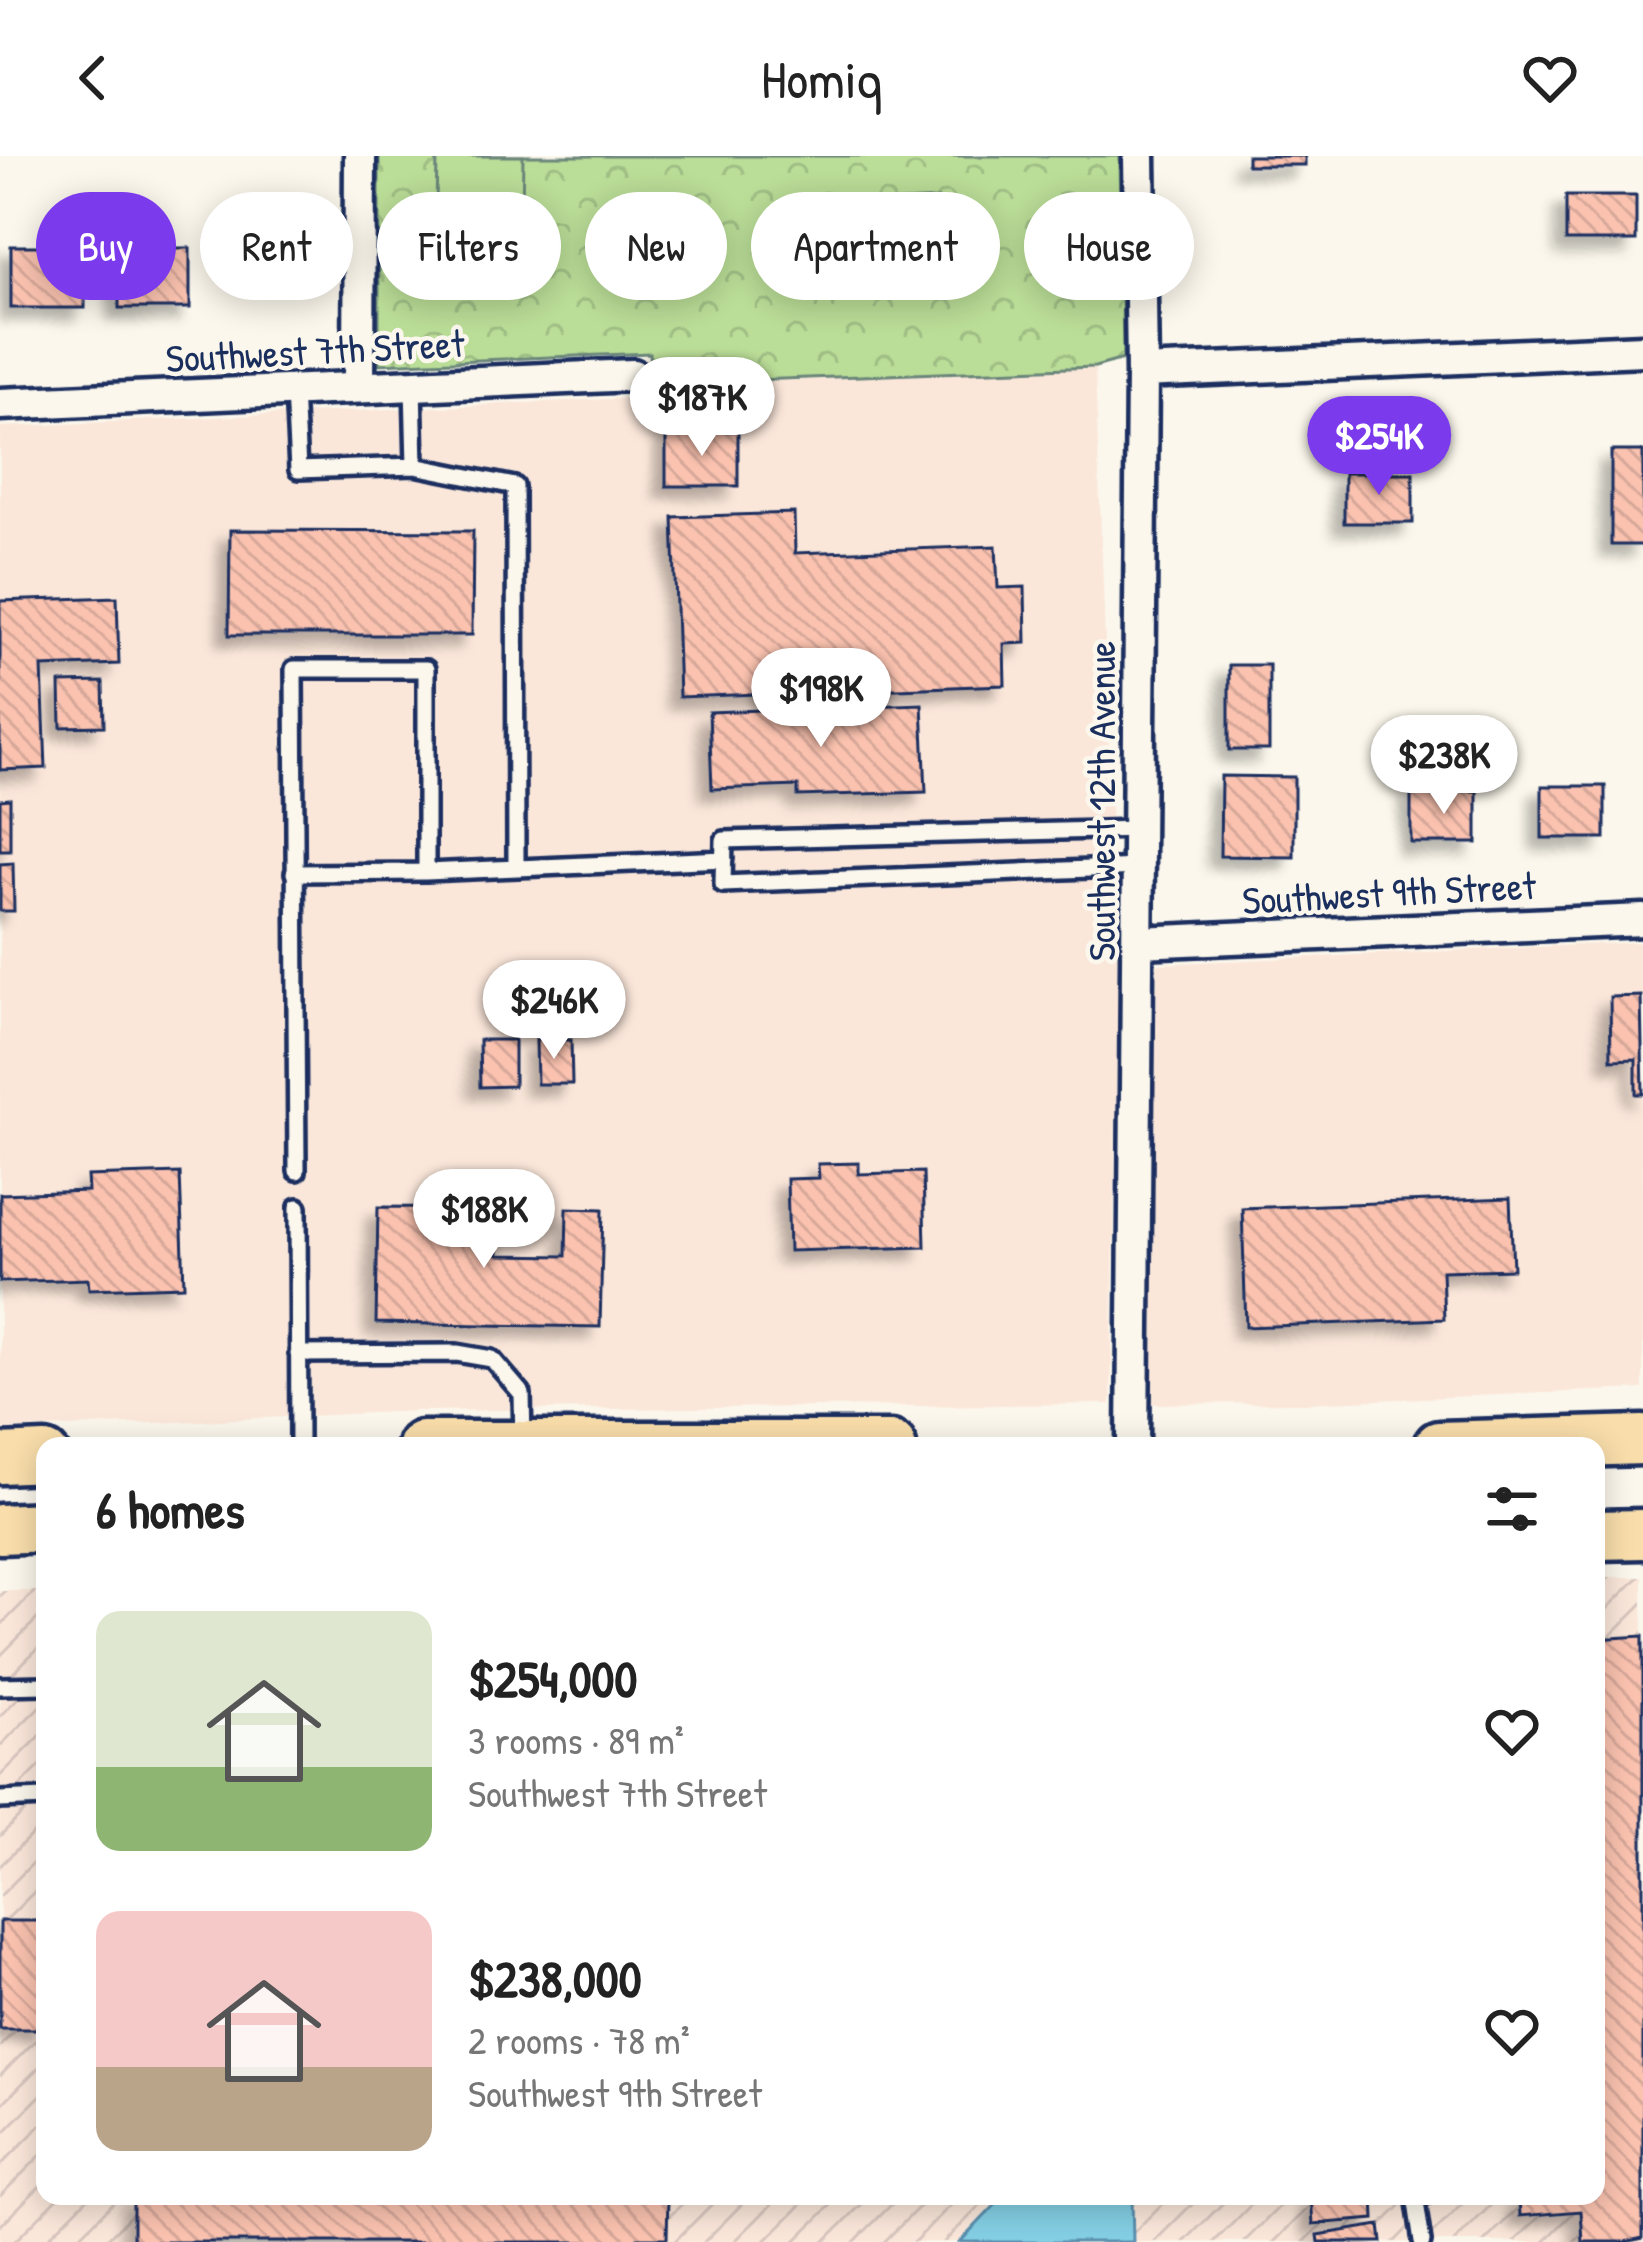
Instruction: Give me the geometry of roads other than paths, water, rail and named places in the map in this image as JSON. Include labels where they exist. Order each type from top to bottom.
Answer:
[{"type":"main road","points":[[1605,1441],[1643,1440]]},
{"type":"main road","points":[[0,1459],[36,1457]]},
{"type":"main road","points":[[0,1528],[36,1527]]},
{"type":"main road","points":[[1605,1535],[1643,1534]]},
{"type":"street","points":[[359,387],[360,156]]},
{"type":"street","name":"Southwest 12th Avenue","points":[[1132,1437],[1142,372],[1139,156]]},
{"type":"street","points":[[1142,372],[1643,350]]},
{"type":"street","name":"Southwest 7th Street","points":[[0,404],[633,376]]},
{"type":"street","name":"Southwest 9th Street","points":[[1138,943],[1643,920]]},
{"type":"lane","points":[[413,385],[416,466]]},
{"type":"lane","points":[[294,391],[298,470],[416,466],[515,486],[516,868]]},
{"type":"lane","points":[[297,1171],[294,669],[426,669],[426,872]]},
{"type":"lane","points":[[1139,829],[724,840],[723,884],[1139,867]]},
{"type":"lane","points":[[294,874],[724,859]]},
{"type":"lane","points":[[298,1207],[299,1437]]},
{"type":"lane","points":[[298,1354],[457,1353],[492,1359],[522,1394],[523,1437]]},
{"type":"lane","points":[[0,1686],[36,1685]]},
{"type":"lane","points":[[0,1800],[36,1798]]},
{"type":"lane","points":[[1416,2205],[1422,2242]]},
{"type":"water","points":[[995,2205],[1132,2205],[1133,2242],[960,2242]]}]
